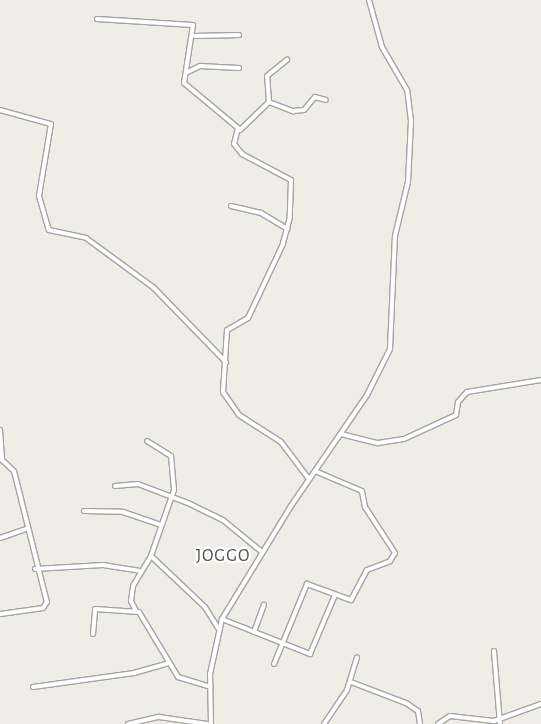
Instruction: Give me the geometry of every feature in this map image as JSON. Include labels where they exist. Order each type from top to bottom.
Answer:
[{"type":"street","points":[[211,724],[211,687],[218,628],[262,552],[309,479],[341,434],[390,349],[395,236],[411,147],[409,99],[377,35],[368,0]]},
{"type":"street","points":[[97,19],[187,22],[193,25],[195,36],[186,73],[186,86],[240,130]]},
{"type":"street","points":[[195,36],[239,35]]},
{"type":"street","points":[[269,102],[267,76],[287,60]]},
{"type":"street","points":[[186,73],[201,66],[239,68]]},
{"type":"street","points":[[269,102],[293,111],[304,110],[315,97],[326,100]]},
{"type":"street","points":[[269,102],[240,130],[234,144],[242,154],[291,180],[288,230],[248,318],[226,330],[226,362],[223,392],[228,404],[258,430],[281,442],[309,479]]},
{"type":"street","points":[[0,110],[51,124],[39,196],[48,230],[86,238],[153,287],[226,362]]},
{"type":"street","points":[[231,206],[261,213],[288,230]]},
{"type":"street","points":[[341,434],[378,443],[404,439],[456,414],[458,402],[471,390],[541,380]]},
{"type":"street","points":[[0,430],[2,460],[14,471],[45,606],[0,614]]},
{"type":"street","points":[[136,611],[131,593],[139,571],[151,556],[161,525],[173,498],[171,456],[147,441]]},
{"type":"street","points":[[274,664],[307,584],[351,600],[368,568],[390,561],[395,553],[365,507],[362,491],[315,471]]},
{"type":"street","points":[[115,486],[132,483],[173,498],[223,520],[262,552]]},
{"type":"street","points":[[84,511],[123,512],[161,525]]},
{"type":"street","points":[[0,538],[26,529]]},
{"type":"street","points":[[151,556],[205,607],[218,628]]},
{"type":"street","points":[[35,569],[103,565],[139,571]]},
{"type":"street","points":[[222,620],[310,654],[335,595]]},
{"type":"street","points":[[254,632],[264,605]]},
{"type":"street","points":[[94,634],[95,609],[136,611],[143,615],[169,662],[183,681],[211,687]]},
{"type":"street","points":[[494,651],[500,722]]},
{"type":"street","points":[[324,724],[351,682],[357,658]]},
{"type":"street","points":[[33,687],[134,673],[169,662]]},
{"type":"street","points":[[351,682],[406,703],[418,711],[420,724]]},
{"type":"street","points":[[438,724],[450,716],[500,722],[541,704]]},
{"type":"street","points":[[128,724],[159,717],[208,724]]},
{"type":"district","name":"JOGGO","points":[[223,556]]}]
